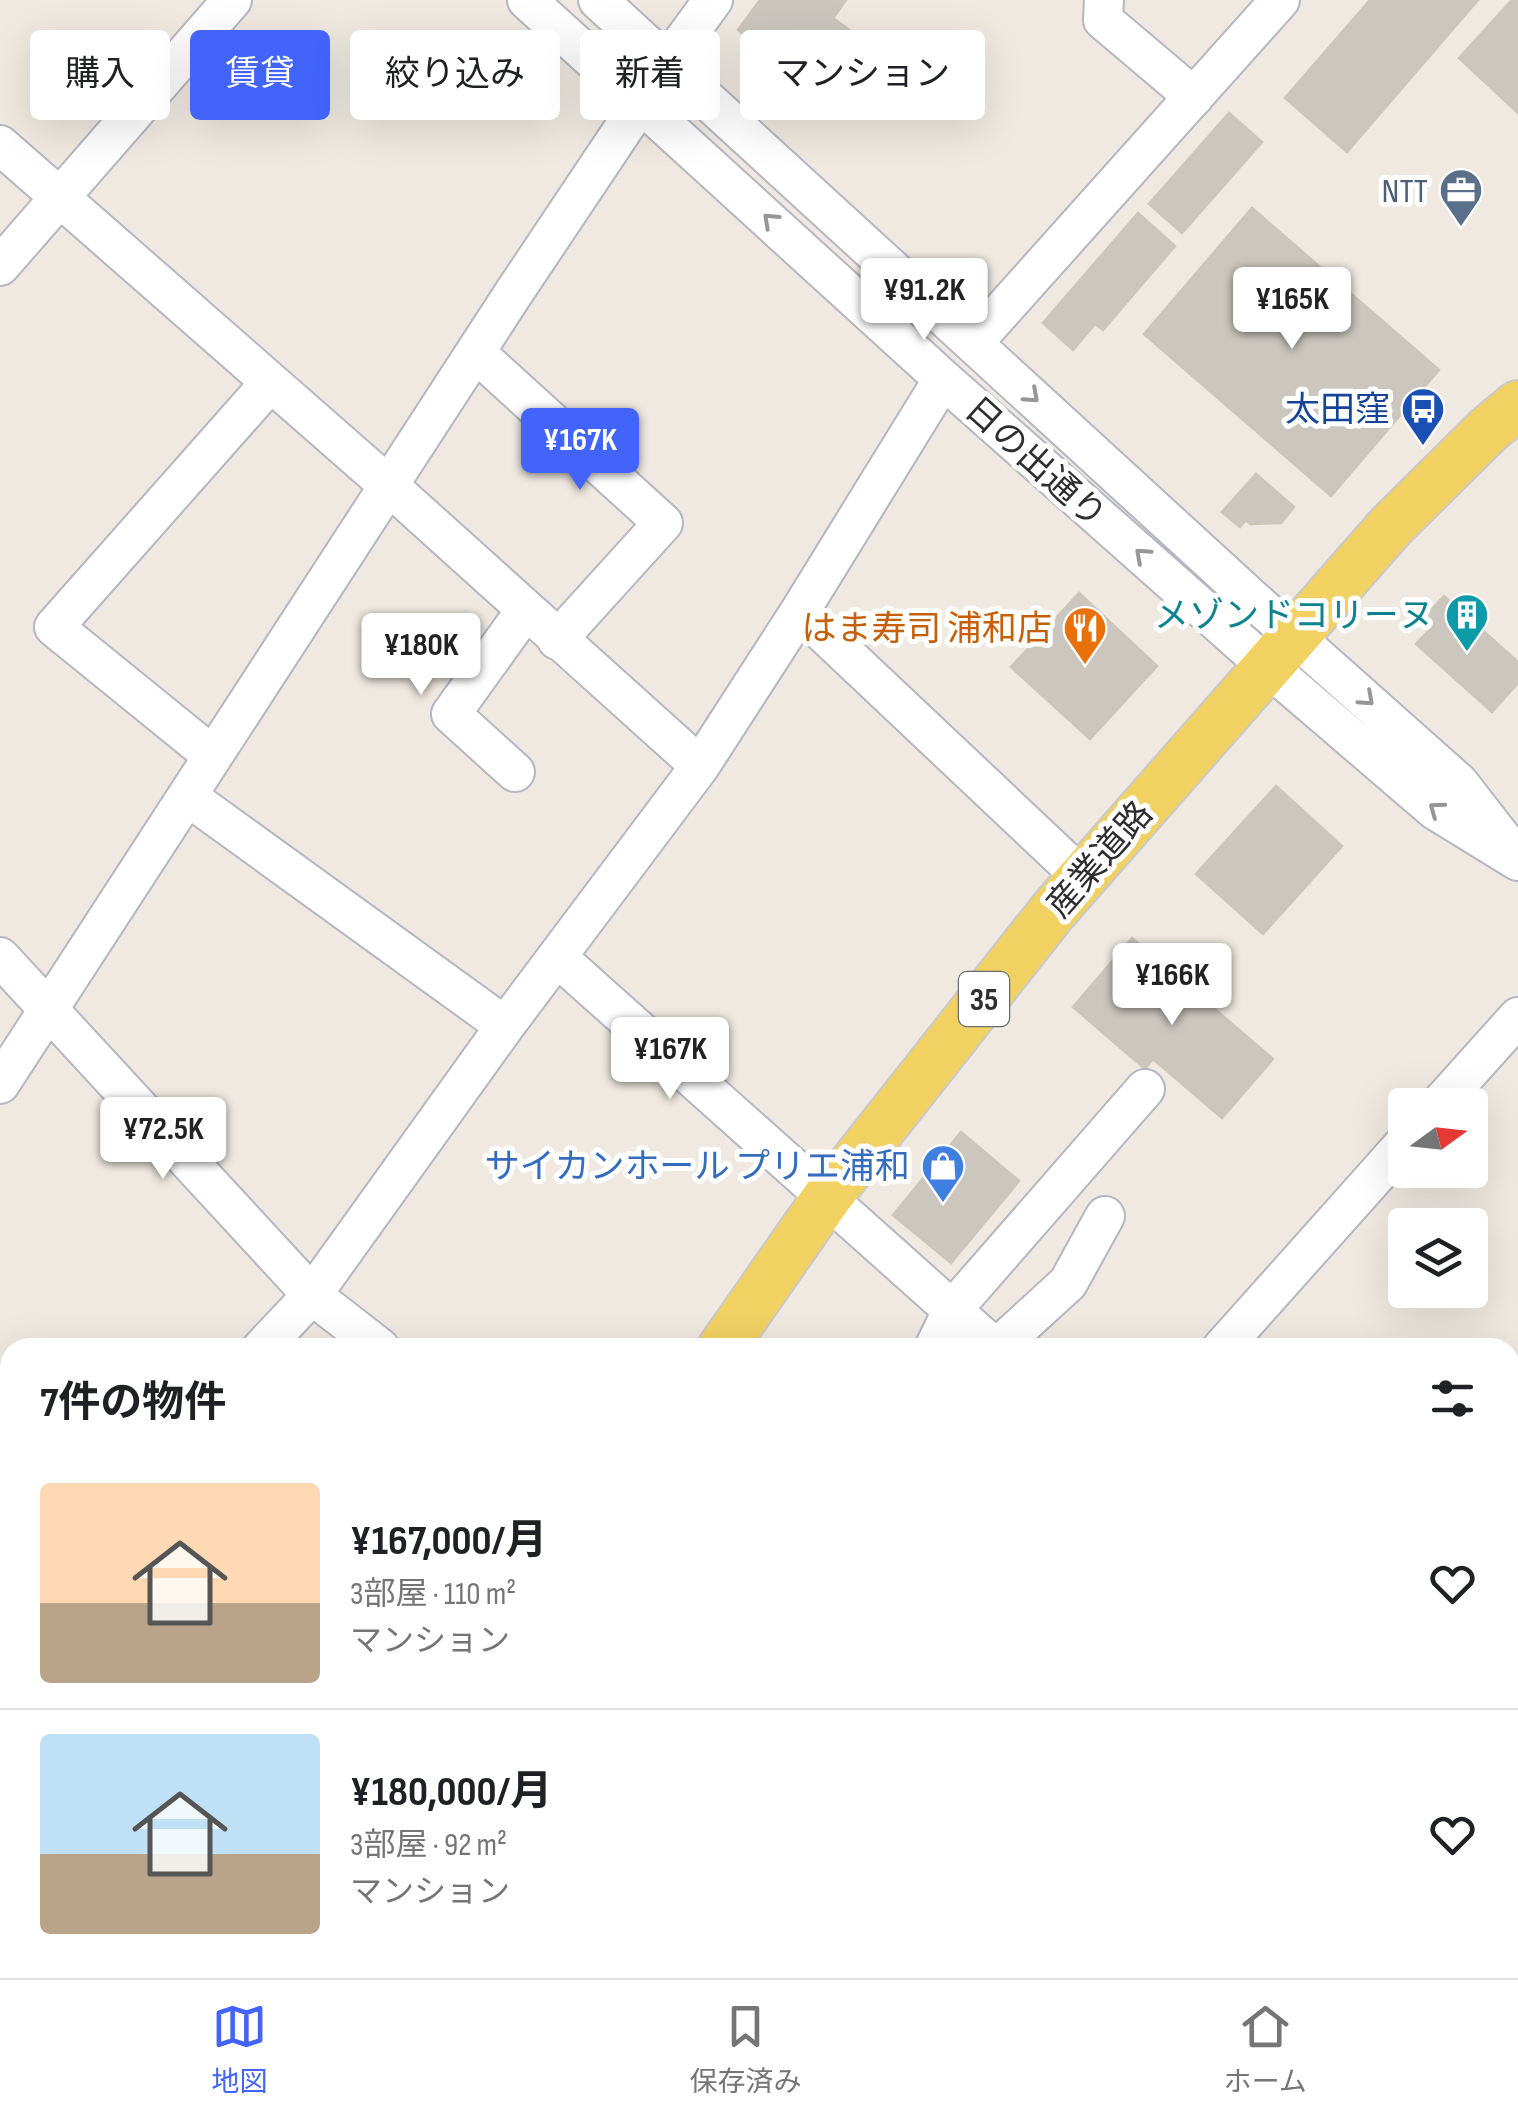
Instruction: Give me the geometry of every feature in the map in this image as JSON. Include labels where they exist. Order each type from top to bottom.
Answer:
[{"type":"main road","name":"産業道路","points":[[729,1338],[828,1196],[1082,878],[1391,526],[1518,405]]},
{"type":"street","points":[[0,266],[232,0]]},
{"type":"street","name":"日の出通り","points":[[528,0],[580,46]]},
{"type":"street","name":"日の出通り","points":[[598,0],[632,30]]},
{"type":"street","points":[[691,30],[713,0]]},
{"type":"street","points":[[1104,0],[1102,20],[1194,96]]},
{"type":"street","points":[[972,343],[1280,0]]},
{"type":"street","name":"日の出通り","points":[[720,110],[1251,598],[1281,650]]},
{"type":"street","points":[[0,1084],[629,120]]},
{"type":"street","name":"日の出通り","points":[[663,120],[943,379],[1281,650],[1459,783],[1518,860]]},
{"type":"street","points":[[0,145],[388,485],[700,766]]},
{"type":"street","points":[[476,353],[663,523],[558,640]]},
{"type":"street","points":[[271,1338],[312,1295],[504,1026],[700,766],[943,379]]},
{"type":"street","points":[[214,756],[54,627],[269,384]]},
{"type":"street","points":[[515,772],[451,714],[525,611]]},
{"type":"street","points":[[800,612],[1082,878]]},
{"type":"street","points":[[187,796],[504,1026]]},
{"type":"street","points":[[0,957],[312,1295],[367,1338]]},
{"type":"street","points":[[557,957],[985,1338]]},
{"type":"street","points":[[1454,1088],[1518,1016]]},
{"type":"street","points":[[939,1338],[953,1309],[1145,1088]]},
{"type":"street","points":[[1236,1338],[1388,1163]]},
{"type":"street","points":[[1007,1338],[1068,1283],[1104,1216]]},
{"type":"building","points":[[760,0],[846,0],[833,18],[849,30],[738,30]]},
{"type":"building","points":[[1370,0],[1478,0],[1347,152],[1285,98]]},
{"type":"building","points":[[1512,0],[1518,0],[1518,113],[1459,58]]},
{"type":"building","points":[[1229,113],[1262,142],[1182,233],[1149,204]]},
{"type":"building","points":[[1252,208],[1439,370],[1331,496],[1144,334]]},
{"type":"building","points":[[1138,213],[1175,246],[1103,330],[1095,324],[1073,350],[1043,323]]},
{"type":"building","points":[[1256,474],[1294,507],[1281,523],[1250,524],[1246,520],[1240,527],[1222,512]]},
{"type":"building","points":[[1079,593],[1157,666],[1090,739],[1011,667]]},
{"type":"building","name":"メゾンドコリーヌ","points":[[1444,596],[1518,662],[1518,683],[1492,712],[1416,644],[1431,628],[1422,620]]},
{"type":"building","points":[[1276,786],[1342,846],[1263,934],[1196,874]]},
{"type":"building","points":[[1132,938],[1273,1059],[1222,1118],[1153,1059],[1145,1069],[1073,1007]]},
{"type":"building","points":[[961,1132],[1019,1181],[951,1263],[893,1215]]},
{"type":"place","name":"NTT","points":[[1461,228]]},
{"type":"place","name":"太田窪","points":[[1423,447]]},
{"type":"place","name":"メゾンドコリーヌ","points":[[1467,653]]},
{"type":"place","name":"はま寿司 浦和店","points":[[1085,666]]},
{"type":"place","name":"サイカンホール プリエ浦和","points":[[943,1204]]}]
